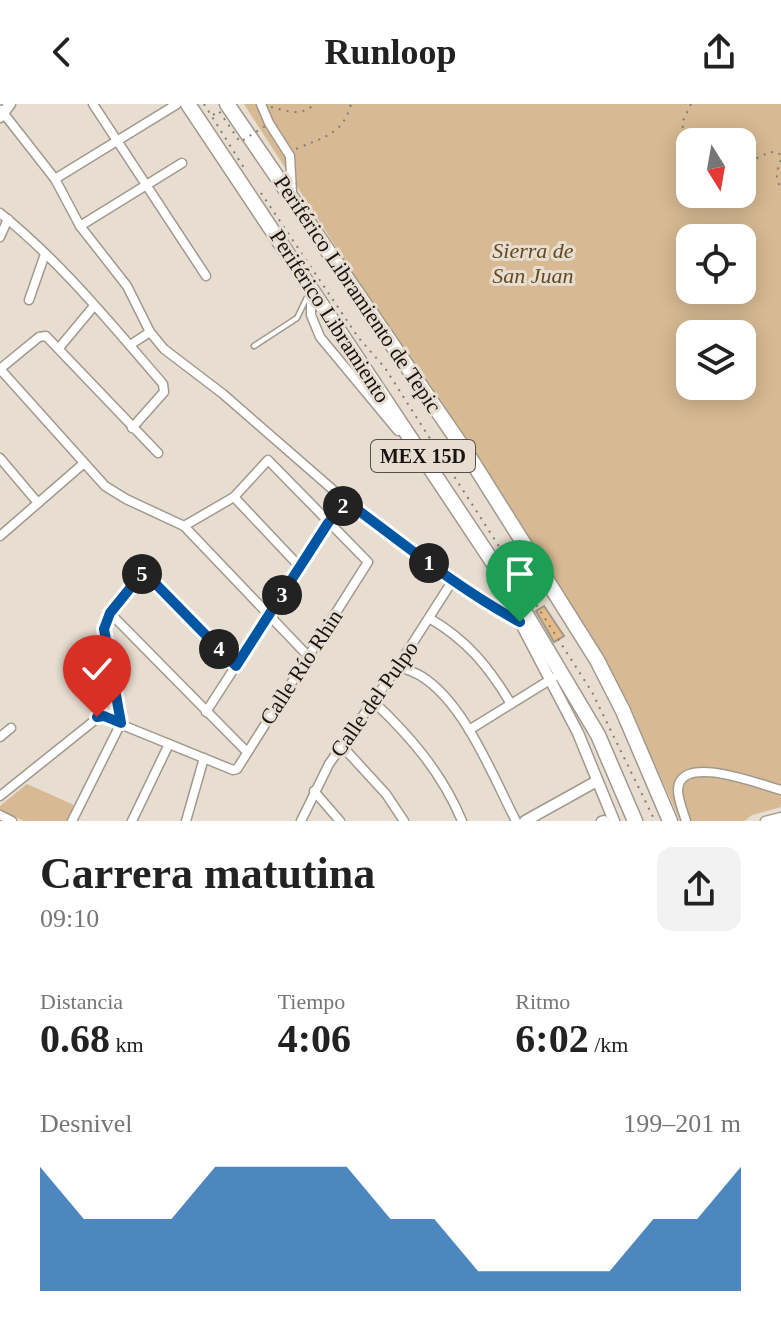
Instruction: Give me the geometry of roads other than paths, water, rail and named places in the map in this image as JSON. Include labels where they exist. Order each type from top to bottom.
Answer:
[{"type":"highway","name":"Periférico Libramiento","points":[[188,104],[514,594],[556,676],[598,735],[635,821]]},
{"type":"highway","name":"Periférico Libramiento de Tepic","points":[[227,104],[470,458],[597,660],[629,724],[670,821]]},
{"type":"street","points":[[93,104],[206,276]]},
{"type":"street","points":[[261,105],[288,153],[292,198]]},
{"type":"street","points":[[55,179],[173,106]]},
{"type":"street","points":[[3,110],[55,179],[80,226],[127,286],[150,332],[164,349],[223,394],[347,502],[489,606],[520,622]]},
{"type":"street","points":[[80,226],[182,163]]},
{"type":"street","points":[[0,213],[45,254],[94,306],[164,388],[164,392],[132,428]]},
{"type":"street","points":[[0,237],[8,219]]},
{"type":"street","points":[[29,300],[45,254]]},
{"type":"street","points":[[59,348],[94,306]]},
{"type":"street","points":[[130,345],[150,332]]},
{"type":"street","points":[[158,453],[46,336],[39,337],[0,369],[105,486],[184,526],[308,656]]},
{"type":"street","points":[[0,458],[38,503]]},
{"type":"street","points":[[184,526],[234,497],[265,460],[328,523]]},
{"type":"street","points":[[0,536],[83,464]]},
{"type":"street","points":[[234,497],[300,567]]},
{"type":"street","points":[[206,712],[328,523],[347,502]]},
{"type":"street","name":"Calle Río Rhin","points":[[204,758],[237,769],[368,562],[328,523]]},
{"type":"street","points":[[72,821],[121,723],[104,629],[110,613],[143,574],[236,666]]},
{"type":"street","name":"Calle del Pulpo","points":[[301,821],[314,791],[342,746],[453,580]]},
{"type":"street","points":[[514,594],[520,622],[556,676],[597,781],[606,821]]},
{"type":"street","points":[[110,613],[247,752]]},
{"type":"street","points":[[429,618],[472,649],[493,673],[511,704]]},
{"type":"street","points":[[398,666],[422,677],[440,692],[469,730],[516,821]]},
{"type":"street","points":[[469,730],[556,676]]},
{"type":"street","points":[[373,701],[418,746],[450,793],[462,821]]},
{"type":"street","points":[[0,796],[97,717],[104,716],[204,758],[186,821]]},
{"type":"street","points":[[0,737],[11,728]]},
{"type":"street","points":[[132,821],[169,744]]},
{"type":"street","points":[[342,746],[386,794],[404,821]]},
{"type":"street","points":[[686,821],[678,790],[686,774],[713,772],[781,790]]},
{"type":"street","points":[[525,821],[597,781]]},
{"type":"street","points":[[314,791],[340,821]]},
{"type":"street","points":[[0,815],[12,821]]},
{"type":"street","points":[[765,821],[781,817]]},
{"type":"lane","points":[[254,346],[297,318],[311,289]]},
{"type":"park label","name":"Sierra de San Juan","points":[[533,262]]}]
